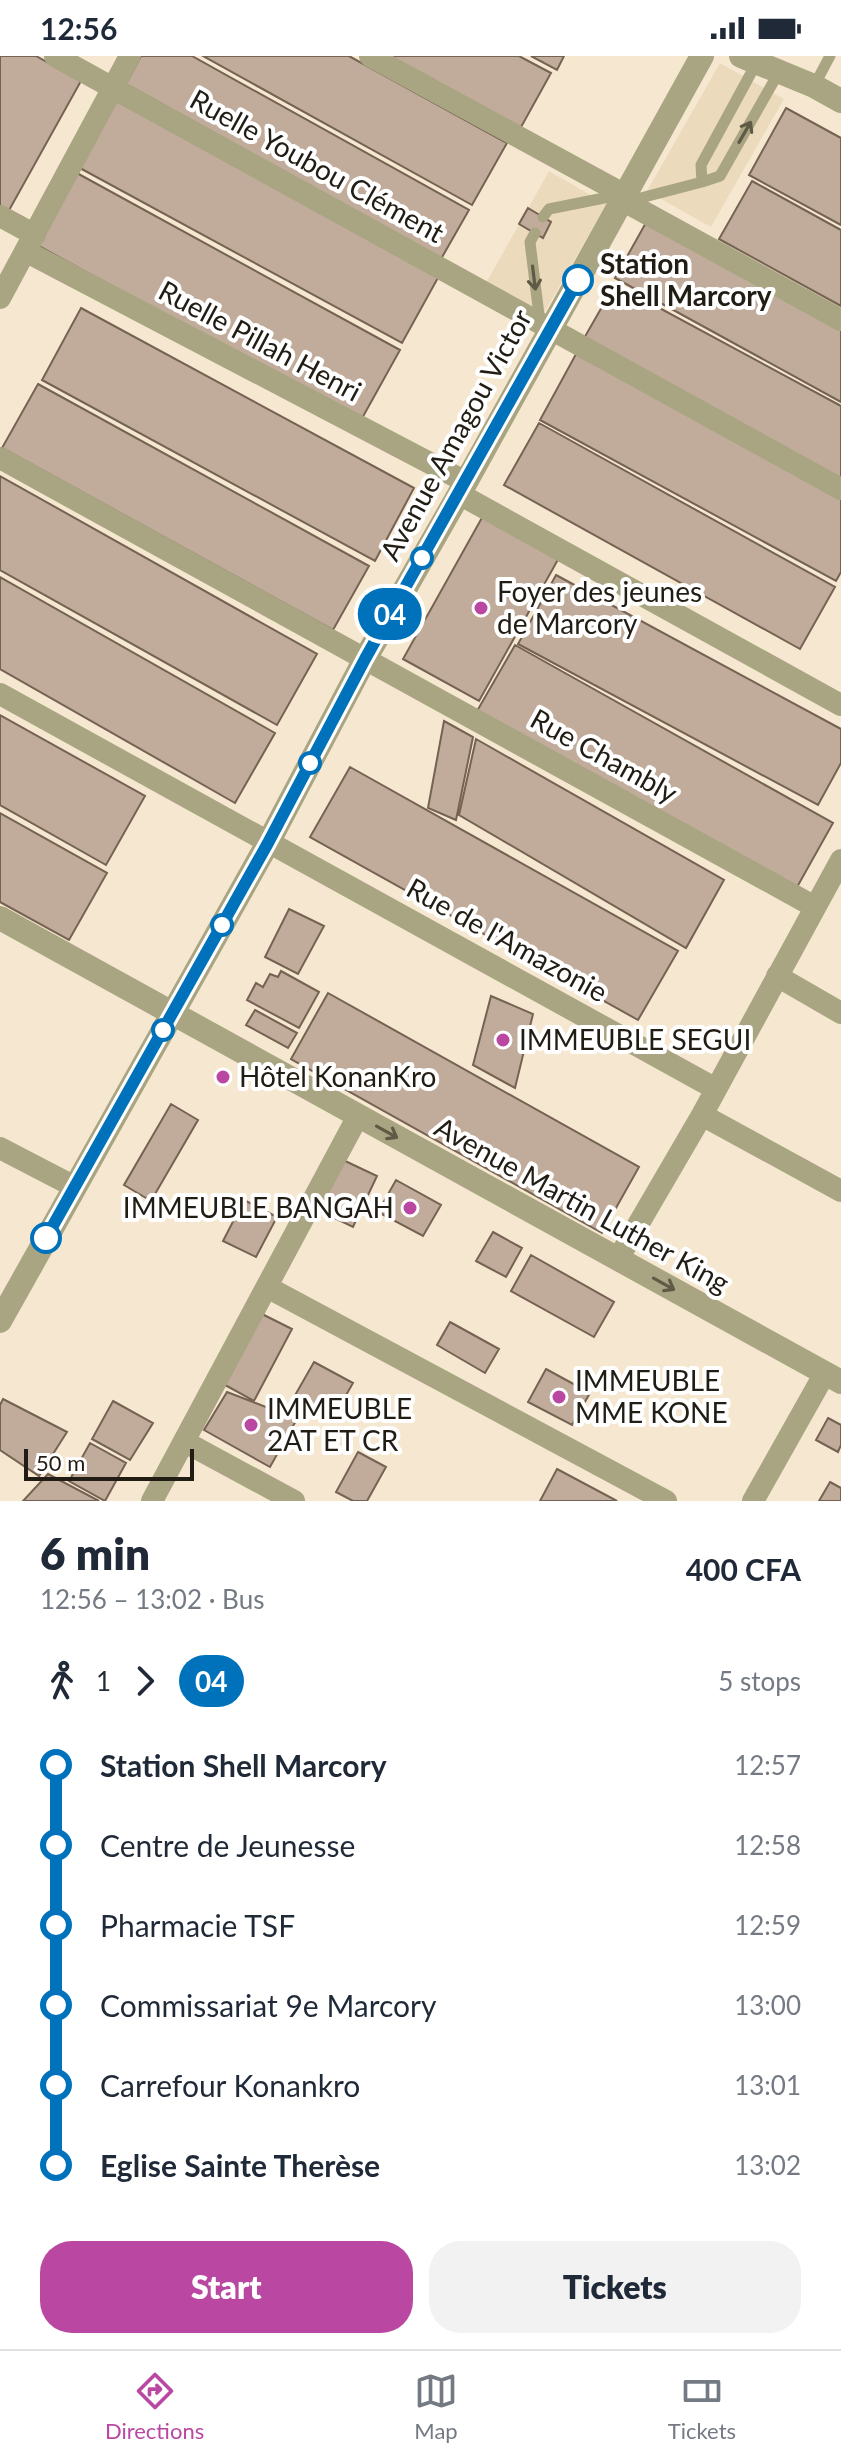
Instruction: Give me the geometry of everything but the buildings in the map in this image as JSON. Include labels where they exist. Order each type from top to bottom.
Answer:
[{"type":"street","name":"Ruelle Youbou Clément","points":[[55,56],[841,489]]},
{"type":"street","points":[[0,298],[130,56]]},
{"type":"street","points":[[370,56],[841,320]]},
{"type":"street","name":"Avenue Amagou Victor","points":[[0,1321],[268,843],[365,659],[462,488],[546,326],[624,198],[702,56]]},
{"type":"street","points":[[759,63],[833,93]]},
{"type":"street","name":"Ruelle Pillah Henri","points":[[0,216],[31,244],[841,705]]},
{"type":"street","name":"Rue Chambly","points":[[0,458],[815,907]]},
{"type":"street","name":"Rue de l'Amazonie","points":[[0,694],[716,1089]]},
{"type":"street","points":[[618,1259],[702,1115],[841,860]]},
{"type":"street","name":"Avenue Martin Luther King","points":[[0,918],[833,1377]]},
{"type":"street","points":[[777,976],[841,1013]]},
{"type":"street","points":[[702,1115],[841,1191]]},
{"type":"street","points":[[152,1501],[358,1116]]},
{"type":"street","points":[[0,1148],[75,1187]]},
{"type":"street","points":[[267,1287],[666,1501]]},
{"type":"street","points":[[753,1501],[833,1377]]},
{"type":"street","points":[[185,1442],[294,1501]]},
{"type":"lane","points":[[830,56],[833,93]]},
{"type":"lane","points":[[702,182],[701,165],[759,63]]},
{"type":"lane","points":[[543,217],[549,209],[624,198],[720,176],[759,63]]},
{"type":"lane","points":[[535,233],[530,242],[546,326]]},
{"type":"shaded area","points":[[720,63],[784,99],[711,227],[647,191]]},
{"type":"shaded area","points":[[549,171],[606,204],[543,315],[486,283]]},
{"type":"bus line","name":"04","points":[[46,1238],[578,280]]},
{"type":"place","name":"Station Shell Marcory","points":[[578,280]]},
{"type":"place","name":"Foyer des jeunes de Marcory","points":[[481,608]]},
{"type":"place","name":"IMMEUBLE SEGUI","points":[[503,1040]]},
{"type":"place","name":"Hôtel KonanKro","points":[[223,1077]]},
{"type":"place","name":"IMMEUBLE BANGAH","points":[[410,1208]]},
{"type":"place","name":"IMMEUBLE MME KONE","points":[[559,1397]]},
{"type":"place","name":"IMMEUBLE 2AT ET CR","points":[[251,1425]]}]
